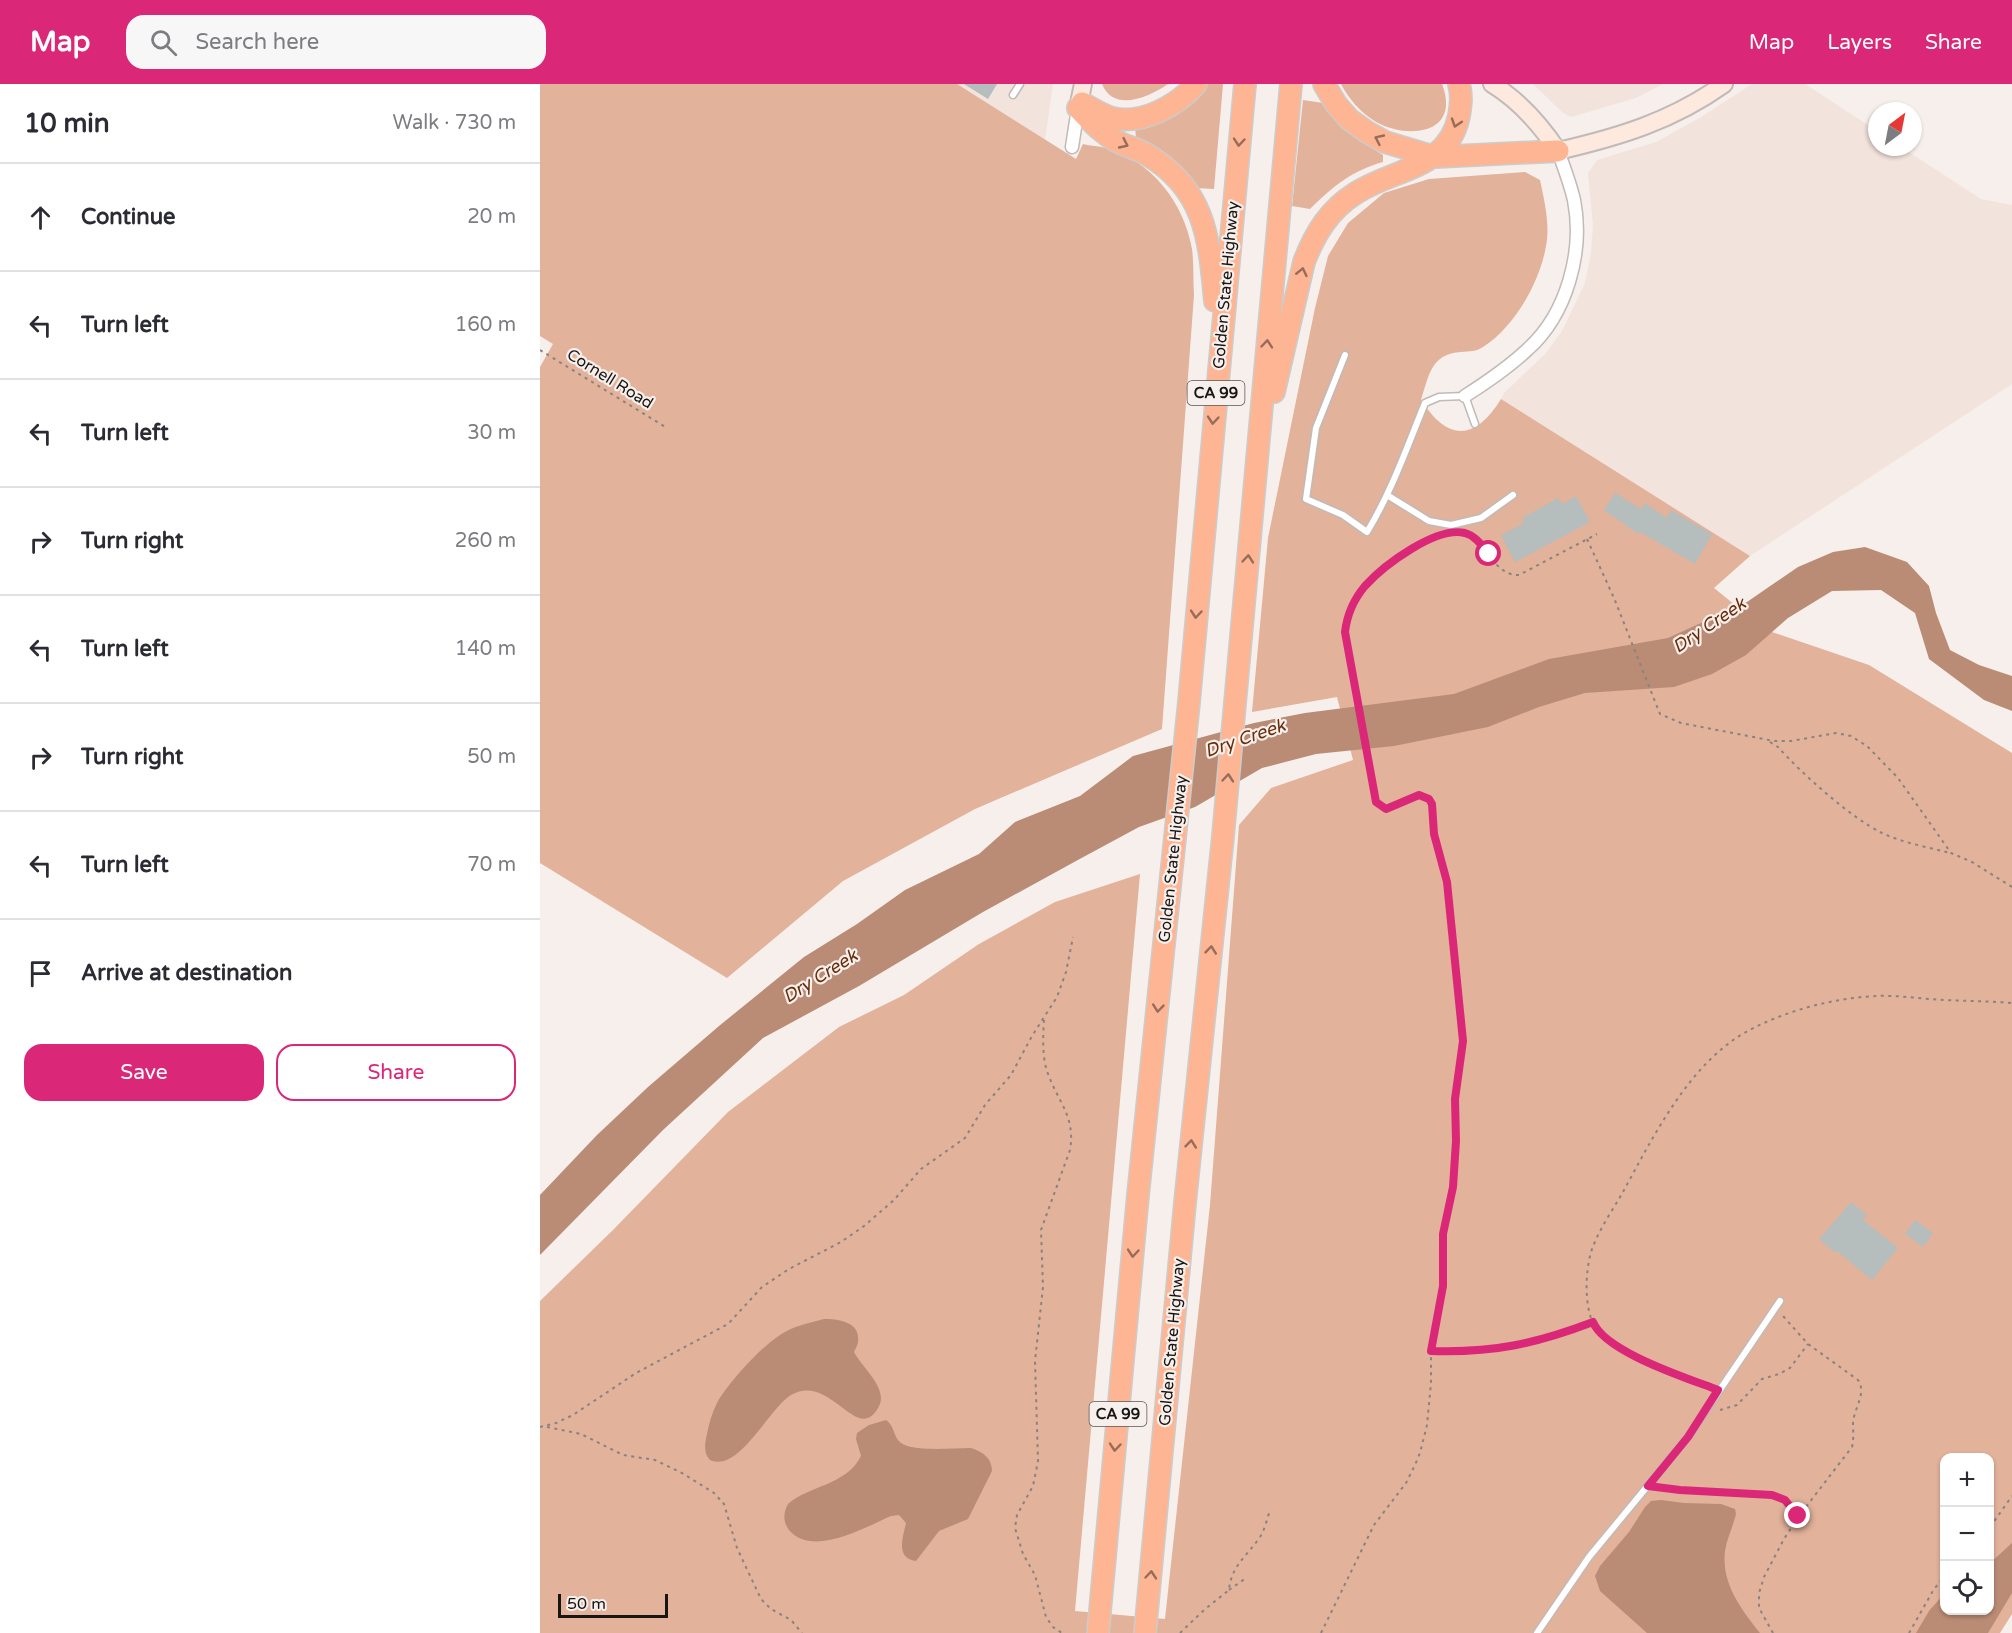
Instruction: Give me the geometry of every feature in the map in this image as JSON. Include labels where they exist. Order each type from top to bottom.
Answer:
[{"type":"highway","points":[[1080,98],[1110,118],[1145,117],[1165,109],[1196,84]]},
{"type":"highway","name":"Golden State Highway","points":[[1098,1633],[1138,1195],[1189,702],[1245,84]]},
{"type":"highway","name":"Golden State Highway","points":[[1145,1633],[1185,1203],[1223,836],[1291,84]]},
{"type":"highway","points":[[1324,84],[1343,111],[1367,132],[1385,142],[1435,157],[1558,151]]},
{"type":"highway","points":[[1255,472],[1304,262],[1312,241],[1323,222],[1357,192],[1435,157],[1448,143],[1457,124],[1463,98],[1459,84]]},
{"type":"highway","points":[[1080,98],[1099,129],[1163,165],[1192,196],[1209,243],[1220,350]]},
{"type":"street","points":[[1465,396],[1490,380],[1529,348],[1556,313],[1566,291],[1572,269],[1577,224],[1574,201],[1558,151],[1535,119],[1492,84]]},
{"type":"street","points":[[1558,151],[1614,138],[1652,124],[1682,110],[1724,84]]},
{"type":"street","points":[[1072,147],[1080,98]]},
{"type":"lane","points":[[1014,96],[1020,84]]},
{"type":"lane","points":[[1345,355],[1316,428],[1306,499],[1343,515],[1367,532],[1387,495],[1425,403],[1439,397],[1465,396],[1475,424]]},
{"type":"lane","points":[[1387,495],[1429,521],[1451,525],[1481,518],[1513,495]]},
{"type":"lane","points":[[1537,1633],[1589,1557],[1674,1455],[1778,1304]]},
{"type":"path","name":"Cornell Road","points":[[540,350],[667,428]]},
{"type":"path","points":[[1463,533],[1476,539],[1496,564],[1513,575],[1520,575],[1597,534]]},
{"type":"path","points":[[1321,1633],[1374,1525],[1406,1483],[1420,1453],[1429,1408],[1431,1351],[1443,1286],[1443,1234],[1453,1187],[1456,1141],[1455,1105],[1463,1041],[1447,882],[1434,834],[1432,804],[1429,799],[1419,795],[1391,808],[1382,808],[1376,802],[1345,641],[1346,623],[1353,605],[1365,587],[1417,545],[1445,534]]},
{"type":"path","points":[[1587,539],[1614,598],[1657,709],[1664,716],[1682,723],[1764,739],[1791,741],[1844,733],[1858,740],[1898,778],[1952,853]]},
{"type":"path","points":[[1764,739],[1778,747],[1808,776],[1872,827],[1897,838],[1952,853],[1972,862],[2012,887]]},
{"type":"path","points":[[542,1427],[573,1415],[636,1373],[728,1324],[754,1293],[767,1283],[841,1242],[875,1218],[921,1169],[959,1143],[970,1132],[986,1105],[1011,1075],[1044,1019],[1064,980],[1073,937]]},
{"type":"path","points":[[1718,1390],[1626,1351],[1601,1336],[1593,1322],[1588,1300],[1588,1273],[1596,1242],[1643,1155],[1703,1066],[1725,1046],[1746,1032],[1783,1016],[1826,1004],[1891,996],[2012,1004]]},
{"type":"path","points":[[1044,1019],[1047,1070],[1070,1119],[1072,1138],[1070,1150],[1041,1230],[1043,1287],[1035,1361],[1038,1461],[1033,1486],[1017,1515],[1015,1528],[1023,1554],[1035,1575],[1046,1617],[1053,1627],[1062,1633]]},
{"type":"path","points":[[1773,1633],[1762,1616],[1758,1601],[1759,1593],[1773,1560],[1798,1516],[1852,1447],[1854,1415],[1861,1391],[1861,1384],[1858,1380],[1808,1344],[1791,1326],[1778,1304]]},
{"type":"path","points":[[1431,1351],[1480,1351],[1509,1348],[1593,1322]]},
{"type":"path","points":[[1698,1420],[1711,1413],[1737,1405],[1762,1379],[1785,1372],[1808,1344]]},
{"type":"path","points":[[542,1427],[581,1434],[623,1455],[655,1460],[682,1473],[714,1493],[724,1504],[737,1548],[761,1599],[771,1609],[791,1620],[802,1633]]},
{"type":"path","points":[[1648,1486],[1772,1495],[1785,1500],[1798,1516]]},
{"type":"path","points":[[1994,1520],[2012,1496]]},
{"type":"path","points":[[1229,1590],[1234,1568],[1261,1534],[1270,1510]]},
{"type":"path","points":[[1180,1633],[1195,1617],[1246,1578]]},
{"type":"path","points":[[1909,1633],[1940,1582]]},
{"type":"shaded area","points":[[540,84],[957,84],[1076,159],[1083,144],[1106,148],[1138,163],[1163,186],[1173,200],[1182,216],[1192,249],[1194,295],[1162,729],[975,809],[843,881],[727,978],[540,863],[540,367],[553,344],[540,336]]},
{"type":"shaded area","points":[[957,84],[1053,84],[1045,140]]},
{"type":"shaded area","points":[[1102,84],[1168,84],[1151,94],[1132,100],[1123,100],[1108,93]]},
{"type":"shaded area","points":[[1203,84],[1223,84],[1214,189],[1195,188],[1169,159],[1136,137],[1135,128]]},
{"type":"shaded area","points":[[1341,84],[1442,84],[1446,101],[1444,114],[1438,123],[1428,128],[1403,131],[1389,128],[1360,110]]},
{"type":"shaded area","points":[[1533,84],[1663,84],[1636,98],[1571,117],[1562,112]]},
{"type":"shaded area","points":[[1752,84],[1805,84],[1868,125],[1868,156],[1915,156],[1981,199],[2012,205],[2012,384],[1750,556],[1501,399],[1504,393],[1545,354],[1562,331],[1585,283],[1591,253],[1593,225],[1588,173],[1597,160],[1656,142],[1701,117]]},
{"type":"shaded area","points":[[1303,100],[1323,103],[1350,132],[1383,155],[1383,162],[1372,165],[1344,180],[1310,209],[1292,206]]},
{"type":"shaded area","points":[[1525,172],[1540,180],[1546,210],[1547,239],[1534,284],[1517,314],[1495,338],[1480,349],[1451,354],[1437,361],[1429,374],[1421,400],[1441,423],[1451,429],[1461,431],[1471,429],[1491,413],[1501,399],[1750,556],[1714,588],[1766,630],[1869,665],[2012,753],[2012,1614],[2000,1633],[540,1633],[540,1301],[728,1112],[839,1027],[904,995],[979,944],[1055,902],[1140,874],[1075,1611],[1165,1619],[1210,1205],[1239,825],[1271,788],[1353,760],[1337,697],[1252,712],[1268,538],[1315,308],[1328,256],[1348,223],[1384,193],[1429,179]]},
{"type":"water","name":"Dry Creek","points":[[1865,547],[1907,562],[1929,586],[1950,650],[1979,665],[2012,676],[2012,711],[1984,700],[1929,659],[1915,613],[1881,590],[1832,591],[1788,618],[1746,655],[1712,674],[1674,687],[1585,693],[1539,707],[1488,727],[1394,746],[1316,754],[1262,768],[1195,807],[1139,827],[1076,861],[983,912],[859,986],[763,1038],[663,1130],[540,1255],[540,1195],[597,1135],[648,1087],[719,1026],[804,957],[905,890],[979,854],[1015,822],[1080,796],[1133,756],[1254,723],[1305,713],[1454,694],[1549,659],[1668,638],[1747,602],[1798,567],[1833,552]]},
{"type":"water","points":[[824,1319],[846,1322],[857,1332],[858,1340],[854,1352],[878,1386],[881,1401],[878,1408],[870,1417],[861,1418],[818,1393],[805,1390],[791,1395],[782,1402],[743,1449],[721,1461],[710,1460],[705,1448],[712,1414],[729,1385],[754,1357],[780,1335],[796,1327]]},
{"type":"water","points":[[886,1420],[891,1425],[898,1441],[907,1446],[924,1449],[971,1448],[989,1459],[992,1471],[968,1519],[939,1531],[916,1561],[905,1556],[903,1551],[902,1540],[906,1523],[899,1515],[891,1516],[854,1533],[825,1541],[799,1538],[789,1530],[784,1517],[788,1504],[837,1479],[855,1466],[861,1456],[856,1439],[857,1433],[869,1425]]},
{"type":"water","points":[[1651,1501],[1721,1504],[1735,1509],[1736,1514],[1725,1551],[1726,1574],[1734,1595],[1760,1633],[1647,1633],[1600,1591],[1595,1576],[1600,1566],[1629,1532],[1645,1507]]},
{"type":"water","points":[[2012,1543],[2012,1593],[1988,1633],[1916,1633],[1929,1611],[1940,1599],[1940,1615],[1994,1615],[1994,1559]]},
{"type":"building","points":[[964,84],[997,84],[988,99]]},
{"type":"building","points":[[1615,493],[1641,509],[1645,503],[1667,518],[1671,510],[1712,534],[1695,564],[1640,532],[1638,534],[1604,510]]},
{"type":"building","points":[[1576,496],[1590,522],[1515,562],[1501,535],[1524,523],[1522,518],[1558,498],[1562,504]]},
{"type":"building","points":[[1851,1202],[1867,1215],[1863,1220],[1898,1248],[1872,1280],[1819,1239]]},
{"type":"building","points":[[1915,1220],[1933,1233],[1923,1247],[1905,1234]]},
{"type":"route","points":[[1489,554],[1476,539],[1463,533],[1445,534],[1425,540],[1407,551],[1365,587],[1348,614],[1345,632],[1376,802],[1386,809],[1396,807],[1419,795],[1429,799],[1432,804],[1434,834],[1447,882],[1463,1041],[1455,1099],[1456,1141],[1453,1187],[1442,1244],[1443,1286],[1431,1351],[1457,1352],[1509,1348],[1593,1322],[1601,1336],[1613,1344],[1674,1373],[1718,1390],[1688,1437],[1648,1486],[1772,1495],[1785,1500],[1798,1516]]}]
